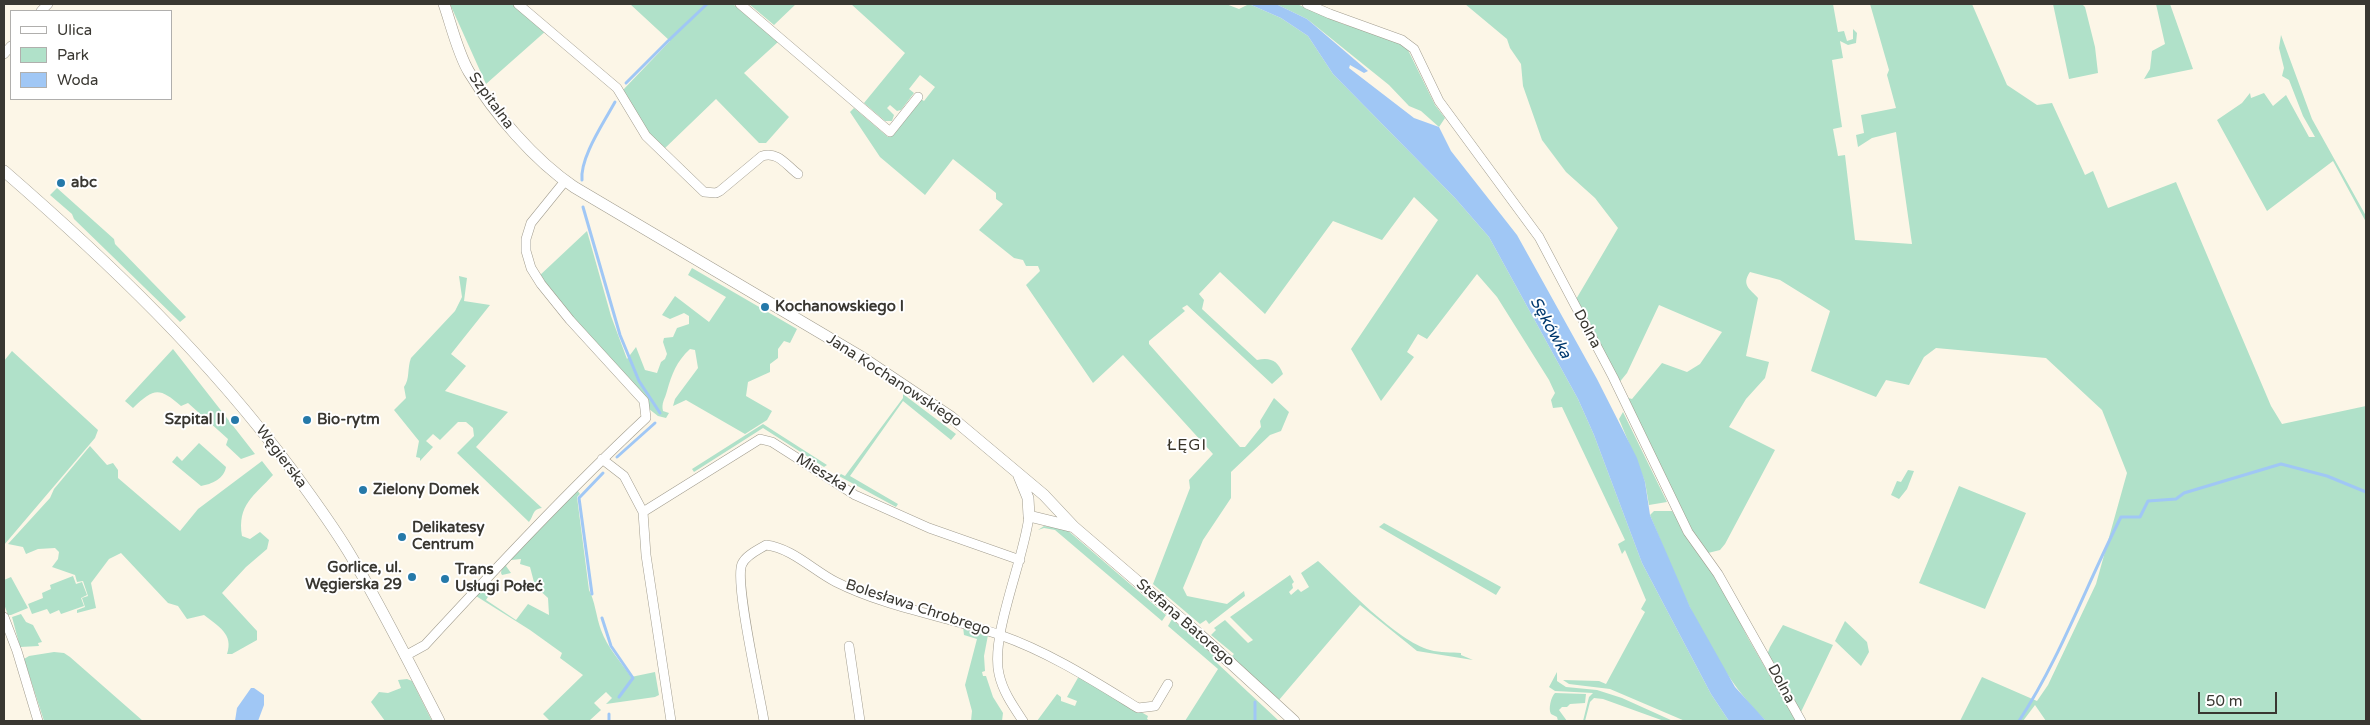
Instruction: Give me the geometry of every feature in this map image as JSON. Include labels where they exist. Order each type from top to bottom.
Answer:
[{"type":"street","name":"Szpitalna","points":[[444,4],[468,71],[518,137],[565,181]]},
{"type":"street","points":[[518,4],[617,88],[646,136],[704,192],[720,191],[762,156],[769,154],[776,155],[798,174]]},
{"type":"street","points":[[740,4],[890,132],[918,97]]},
{"type":"street","name":"Dolna","points":[[1308,4],[1337,17],[1402,40],[1414,49],[1438,101],[1539,237],[1620,391],[1688,532],[1718,574],[1801,721]]},
{"type":"street","name":"Węgierska","points":[[4,171],[84,241],[162,316],[221,381],[274,446],[348,550],[439,721]]},
{"type":"street","points":[[405,656],[425,645],[602,459],[646,418],[644,401],[570,320],[541,284],[531,268],[526,251],[526,238],[531,223],[565,181]]},
{"type":"street","name":"Jana Kochanowskiego","points":[[565,181],[887,373],[951,417],[1019,476]]},
{"type":"street","name":"Mieszka I","points":[[643,512],[760,439],[772,442],[855,495],[929,528],[1020,560]]},
{"type":"street","points":[[602,459],[624,476],[643,512],[646,556],[671,721]]},
{"type":"street","points":[[1019,476],[1028,510],[1020,560],[1000,635],[998,672],[1006,696],[1023,721]]},
{"type":"street","name":"Stefana Batorego","points":[[1019,476],[1044,495],[1074,527],[1213,647],[1294,721]]},
{"type":"street","points":[[1028,510],[1044,495]]},
{"type":"street","name":"Stefana Batorego","points":[[1028,510],[1074,527]]},
{"type":"street","name":"Bolesława Chrobrego","points":[[764,721],[743,604],[741,566],[745,559],[766,545],[796,557],[836,582],[898,605],[1000,635]]},
{"type":"street","points":[[4,617],[18,653],[38,721]]},
{"type":"street","points":[[1000,635],[1046,655],[1138,708],[1155,706],[1168,684]]},
{"type":"street","points":[[849,646],[860,721]]},
{"type":"green space","points":[[450,4],[515,4],[547,30],[486,84]]},
{"type":"green space","points":[[630,4],[733,4],[778,42],[744,73],[789,117],[766,143],[759,143],[716,99],[663,150],[649,136],[622,91],[670,41]]},
{"type":"green space","points":[[749,4],[796,4],[774,25]]},
{"type":"green space","points":[[851,4],[1226,4],[1239,9],[1249,4],[1281,18],[1308,36],[1333,74],[1455,198],[1489,237],[1578,399],[1594,435],[1642,563],[1711,694],[1729,721],[1685,721],[1610,689],[1569,684],[1563,680],[1599,681],[1606,684],[1645,612],[1641,609],[1646,600],[1625,550],[1622,554],[1618,544],[1625,540],[1562,407],[1553,408],[1551,400],[1555,393],[1549,380],[1497,297],[1477,274],[1427,339],[1418,334],[1407,352],[1414,357],[1381,401],[1351,349],[1438,220],[1414,197],[1382,240],[1333,221],[1265,314],[1220,272],[1199,294],[1204,300],[1202,309],[1257,360],[1270,360],[1279,366],[1283,374],[1272,384],[1187,305],[1182,308],[1185,311],[1149,341],[1149,344],[1240,447],[1245,447],[1261,427],[1260,421],[1274,398],[1289,412],[1281,431],[1270,435],[1231,472],[1231,498],[1203,540],[1183,588],[1187,596],[1227,604],[1244,591],[1245,596],[1209,624],[1206,620],[1200,624],[1153,584],[1190,488],[1189,480],[1213,454],[1123,355],[1093,383],[1026,285],[1040,271],[1038,266],[1026,266],[1023,260],[1014,258],[979,230],[1003,204],[996,199],[996,193],[953,159],[925,195],[880,157],[850,112],[854,108],[888,137],[919,98],[924,101],[935,87],[920,75],[909,89],[914,93],[901,110],[897,111],[890,105],[887,108],[894,115],[892,121],[885,121],[864,103],[905,53]]},
{"type":"green space","points":[[1276,4],[1297,4],[1343,24],[1394,39],[1407,48],[1435,105],[1445,118],[1439,127],[1421,111],[1409,106],[1389,85],[1307,19]]},
{"type":"green space","points":[[1465,4],[1833,4],[1838,32],[1844,31],[1847,41],[1853,39],[1853,29],[1857,33],[1856,43],[1848,45],[1840,41],[1843,58],[1832,60],[1842,127],[1833,129],[1838,156],[1845,155],[1855,240],[1912,244],[1896,132],[1872,138],[1858,147],[1856,135],[1864,133],[1861,115],[1896,108],[1887,75],[1889,70],[1870,4],[1972,4],[2007,85],[2037,105],[2052,103],[2085,175],[2093,171],[2108,208],[2176,182],[2271,406],[2282,424],[2366,406],[2366,721],[2046,721],[2035,705],[2023,721],[1960,721],[1982,677],[2037,701],[2048,685],[2096,584],[2127,473],[2102,410],[2046,358],[1936,348],[1924,357],[1909,385],[1886,380],[1876,397],[1811,371],[1830,311],[1780,280],[1750,272],[1747,276],[1746,284],[1758,298],[1746,356],[1769,362],[1765,378],[1746,399],[1729,427],[1775,450],[1725,544],[1720,550],[1708,553],[1691,530],[1625,397],[1632,399],[1662,363],[1687,372],[1700,364],[1722,332],[1659,305],[1627,373],[1618,384],[1575,301],[1618,228],[1595,198],[1566,172],[1542,140],[1523,86],[1521,64],[1510,48],[1507,39]]},
{"type":"green space","points":[[2053,4],[2082,4],[2085,7],[2095,47],[2098,73],[2069,79]]},
{"type":"green space","points":[[2156,4],[2170,4],[2193,69],[2144,79],[2150,69],[2152,51],[2165,44]]},
{"type":"green space","points":[[2281,35],[2312,119],[2366,216],[2366,222],[2333,161],[2267,211],[2217,120],[2242,103],[2250,93],[2251,98],[2264,93],[2273,106],[2286,95],[2309,137],[2315,137],[2303,116],[2289,80],[2282,76],[2284,68],[2279,48]]},
{"type":"green space","points":[[57,188],[114,239],[115,244],[186,317],[180,322],[74,219],[72,214],[50,195]]},
{"type":"green space","points":[[587,231],[611,316],[627,359],[636,347],[645,370],[657,373],[661,362],[667,354],[663,342],[664,338],[673,337],[677,328],[689,324],[689,316],[684,313],[670,319],[662,315],[675,296],[709,322],[726,297],[688,275],[692,268],[797,329],[790,343],[784,341],[778,349],[778,358],[770,364],[770,372],[748,382],[746,396],[772,411],[767,420],[745,434],[686,400],[673,406],[675,399],[698,368],[695,350],[690,349],[675,368],[671,379],[662,406],[663,411],[669,413],[666,418],[658,416],[649,409],[538,277]]},
{"type":"green space","points":[[459,276],[467,278],[464,301],[490,305],[451,354],[466,366],[445,391],[508,412],[476,447],[542,508],[535,511],[529,522],[457,453],[474,436],[473,428],[466,422],[458,422],[440,440],[433,434],[426,441],[433,447],[420,461],[420,458],[416,457],[419,441],[394,410],[406,398],[404,387],[411,358],[455,311],[462,297]]},
{"type":"green space","points":[[173,349],[255,454],[241,459],[226,445],[228,439],[188,403],[181,406],[167,395],[157,392],[146,397],[133,408],[125,401]]},
{"type":"green space","points":[[12,351],[98,430],[95,438],[4,545],[4,361]]},
{"type":"green space","points":[[903,394],[956,434],[951,440],[903,401],[850,476],[898,504],[896,507],[839,476],[841,474],[845,476],[903,398]]},
{"type":"green space","points":[[1623,412],[1667,502],[1649,505],[1645,482],[1619,419]]},
{"type":"green space","points":[[763,424],[827,465],[824,467],[763,428],[694,472],[692,469]]},
{"type":"green space","points":[[199,443],[226,467],[220,478],[201,486],[172,462],[177,456],[182,461]]},
{"type":"green space","points":[[90,446],[107,465],[113,463],[118,470],[118,478],[180,531],[198,509],[262,461],[273,475],[248,502],[242,516],[241,525],[242,536],[250,539],[260,532],[269,540],[267,549],[246,567],[222,593],[257,631],[257,640],[232,654],[227,654],[228,641],[219,627],[204,615],[187,619],[178,606],[168,603],[121,553],[109,559],[91,583],[96,608],[77,613],[77,610],[85,607],[82,598],[88,596],[83,581],[77,582],[75,575],[52,567],[58,559],[59,552],[55,548],[38,549],[26,554],[23,547],[8,544],[50,498],[54,489]]},
{"type":"green space","points":[[1908,470],[1914,471],[1907,489],[1899,499],[1891,495],[1897,481],[1901,482]]},
{"type":"green space","points":[[1959,486],[2026,513],[1985,609],[1919,583]]},
{"type":"green space","points":[[577,490],[580,494],[577,497],[589,590],[601,630],[610,648],[631,677],[655,672],[659,695],[606,704],[612,698],[606,692],[594,703],[601,710],[589,721],[550,721],[543,714],[583,675],[560,658],[562,653],[476,596],[488,583],[497,583],[486,600],[516,620],[528,604],[549,615],[548,598],[535,586],[530,567],[520,564],[521,559],[511,560],[506,566],[511,573],[502,575],[502,567]]},
{"type":"green space","points":[[1654,511],[1672,511],[1722,586],[1748,638],[1796,721],[1766,721],[1747,701],[1729,677],[1713,652],[1672,569],[1650,515]]},
{"type":"green space","points":[[1384,523],[1501,587],[1496,595],[1379,527]]},
{"type":"green space","points":[[1044,526],[1066,529],[1166,615],[1162,621],[1055,530],[1044,528],[1038,530]]},
{"type":"green space","points":[[1318,561],[1371,611],[1402,636],[1430,650],[1461,653],[1461,655],[1473,660],[1417,651],[1360,605],[1279,700],[1231,657],[1234,654],[1211,635],[1216,630],[1214,628],[1225,620],[1248,643],[1253,640],[1230,617],[1290,575],[1294,582],[1292,584],[1293,588],[1289,592],[1291,595],[1298,589],[1301,592],[1309,587],[1301,573]]},
{"type":"green space","points":[[73,576],[76,584],[82,582],[87,595],[81,598],[84,606],[61,614],[59,610],[50,614],[47,609],[32,614],[28,604],[43,598],[42,593],[51,589],[50,585]]},
{"type":"green space","points":[[11,577],[28,608],[8,615],[4,604],[4,580]]},
{"type":"green space","points":[[21,614],[26,622],[33,625],[42,642],[38,643],[39,646],[20,647],[12,617]]},
{"type":"green space","points":[[1172,619],[1219,660],[1217,663],[1279,721],[1185,721],[1218,669],[1168,626]]},
{"type":"green space","points":[[1845,621],[1867,642],[1869,652],[1861,666],[1835,641]]},
{"type":"green space","points":[[1783,625],[1833,645],[1800,714],[1767,655]]},
{"type":"green space","points":[[963,627],[988,635],[984,656],[985,671],[982,672],[983,676],[986,676],[993,697],[1003,713],[1002,721],[971,721],[972,711],[965,685],[977,639],[964,635]]},
{"type":"green space","points":[[54,652],[64,653],[70,657],[143,721],[44,721],[24,659],[29,656]]},
{"type":"green space","points":[[1557,672],[1557,681],[1566,687],[1597,690],[1622,698],[1673,721],[1664,721],[1603,699],[1594,698],[1590,702],[1585,721],[1583,721],[1589,697],[1593,693],[1555,691],[1549,687]]},
{"type":"green space","points":[[1079,676],[1148,716],[1147,719],[1150,721],[1037,721],[1057,694],[1061,697],[1061,701],[1075,706],[1077,701],[1067,697]]},
{"type":"green space","points":[[407,679],[412,681],[432,721],[385,721],[371,702],[379,692],[388,693],[401,688],[398,680]]},
{"type":"green space","points":[[1555,693],[1586,694],[1585,703],[1570,704],[1567,707],[1562,707],[1559,710],[1567,721],[1558,721],[1557,717],[1551,714],[1550,709],[1551,700]]},
{"type":"water","name":"Sękówka","points":[[1249,4],[1276,4],[1307,19],[1368,71],[1364,73],[1350,65],[1349,68],[1414,118],[1439,127],[1451,151],[1517,235],[1597,379],[1637,458],[1645,482],[1650,515],[1690,607],[1735,687],[1766,721],[1729,721],[1711,694],[1642,563],[1594,435],[1578,399],[1489,237],[1455,198],[1333,74],[1308,36],[1281,18]]},
{"type":"water","points":[[251,688],[264,695],[264,705],[258,721],[235,721],[237,708]]},
{"type":"waterway","points":[[668,41],[707,4]]},
{"type":"waterway","points":[[626,83],[668,41]]},
{"type":"waterway","points":[[611,109],[615,102]]},
{"type":"waterway","points":[[582,180],[582,172],[588,153],[611,109]]},
{"type":"waterway","points":[[583,207],[620,335],[639,381],[660,413]]},
{"type":"waterway","points":[[617,457],[655,423]]},
{"type":"waterway","points":[[2019,721],[2048,672],[2121,517],[2140,517],[2148,501],[2176,499],[2184,493],[2281,464],[2327,476],[2366,492]]},
{"type":"waterway","points":[[592,594],[579,498],[603,473]]},
{"type":"waterway","points":[[602,618],[611,646],[633,678],[619,697]]},
{"type":"waterway","points":[[1255,702],[1255,721]]},
{"type":"waterway","points":[[609,714],[609,721]]},
{"type":"place","name":"abc","points":[[61,183]]},
{"type":"place","name":"Kochanowskiego I","points":[[765,307]]},
{"type":"place","name":"Szpital II","points":[[235,420]]},
{"type":"place","name":"Bio-rytm","points":[[307,420]]},
{"type":"place","name":"Zielony Domek","points":[[363,490]]},
{"type":"place","name":"Delikatesy Centrum","points":[[402,537]]},
{"type":"place","name":"Gorlice, ul. Węgierska 29","points":[[412,577]]},
{"type":"place","name":"Trans Usługi Połeć","points":[[445,579]]},
{"type":"district","name":"ŁĘGI","points":[[1187,446]]}]
